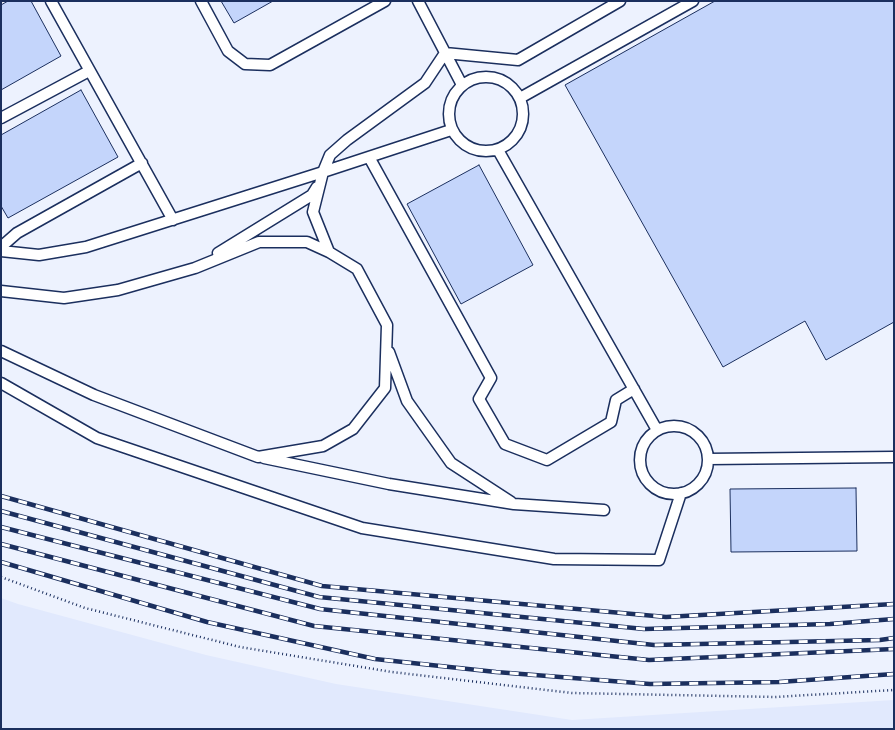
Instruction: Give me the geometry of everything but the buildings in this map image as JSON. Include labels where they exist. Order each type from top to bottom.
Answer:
[{"type":"lane","points":[[51,1],[173,220]]},
{"type":"lane","points":[[201,1],[228,51],[245,64],[270,65],[385,1]]},
{"type":"lane","points":[[418,1],[462,85]]},
{"type":"lane","points":[[445,54],[518,60],[620,1]]},
{"type":"lane","points":[[520,98],[693,1]]},
{"type":"lane","points":[[329,252],[313,212],[322,176],[330,155],[347,140],[425,83],[445,54]]},
{"type":"lane","points":[[1,118],[89,71]]},
{"type":"lane","points":[[489,76],[502,80],[512,88],[520,98],[523,112],[522,124],[516,136],[507,145],[498,150],[482,152],[470,148],[459,141],[451,130],[449,107],[454,94],[462,85],[476,78],[489,76]]},
{"type":"lane","points":[[1,251],[39,255],[86,247],[322,176],[369,157],[451,130]]},
{"type":"lane","points":[[498,150],[657,430]]},
{"type":"lane","points":[[369,157],[491,378],[479,399],[505,444],[547,460],[611,422],[616,400],[634,389]]},
{"type":"lane","points":[[1,247],[17,232],[142,164]]},
{"type":"lane","points":[[195,268],[312,195],[322,176]]},
{"type":"lane","points":[[1,291],[64,298],[118,290],[195,268],[260,242],[307,242],[329,252],[357,269],[387,325],[385,388],[353,429],[323,446],[258,457]]},
{"type":"lane","points":[[387,347],[407,401],[451,463],[514,504]]},
{"type":"lane","points":[[1,351],[94,395],[258,457],[389,484],[514,504],[604,510]]},
{"type":"lane","points":[[1,383],[97,438],[362,528],[378,531],[554,559],[659,560],[681,493]]},
{"type":"lane","points":[[668,426],[680,426],[691,431],[700,438],[706,448],[708,459],[706,470],[701,481],[692,489],[681,493],[669,494],[656,489],[648,481],[642,471],[640,459],[642,448],[648,438],[657,430],[668,426]]},
{"type":"lane","points":[[708,459],[894,457]]},
{"type":"path","points":[[1,577],[85,608],[240,647],[392,672],[572,693],[775,697],[894,690]]},
{"type":"shaded area","points":[[1,598],[18,604],[206,655],[336,684],[572,720],[894,700],[894,729],[1,729]]},
{"type":"railway","points":[[1,496],[322,586],[666,617],[894,604]]},
{"type":"railway","points":[[1,511],[319,597],[644,629],[830,624],[894,619]]},
{"type":"railway","points":[[1,527],[320,609],[654,645],[880,640],[894,638]]},
{"type":"railway","points":[[1,544],[314,626],[649,660],[894,649]]},
{"type":"railway","points":[[1,562],[207,622],[375,659],[496,672],[650,684],[779,682],[894,674]]}]
